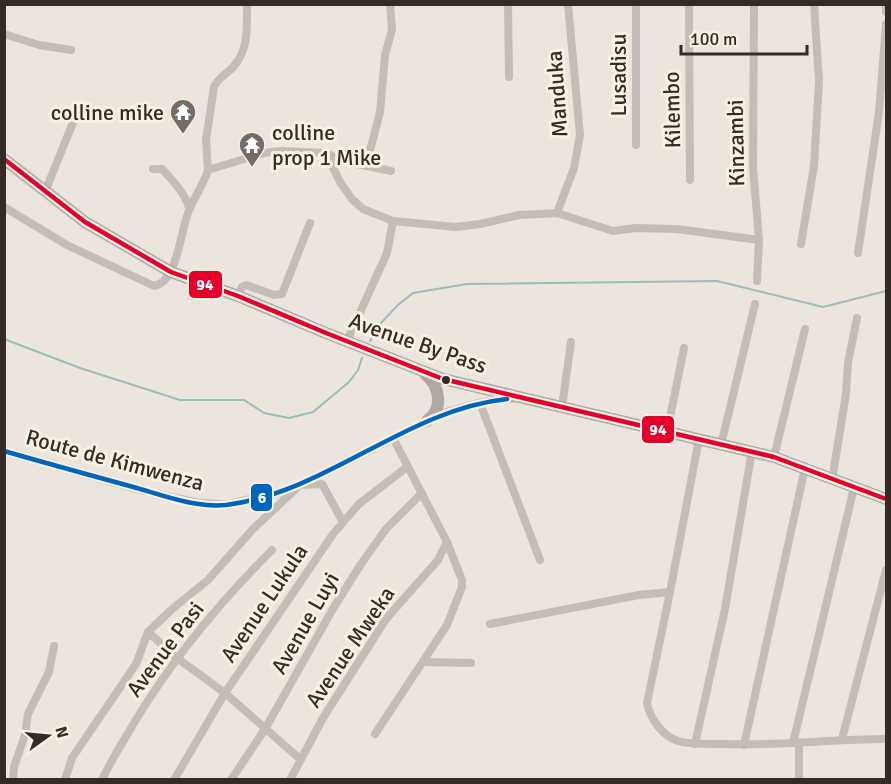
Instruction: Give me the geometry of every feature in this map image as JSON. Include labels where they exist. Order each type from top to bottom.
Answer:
[{"type":"highway","name":"Avenue By Pass","points":[[4,159],[45,192],[103,233],[171,272],[238,296],[443,379],[752,451],[806,468],[854,488],[886,495]]},
{"type":"highway","points":[[420,369],[433,380],[438,391],[437,408],[434,416],[427,421]]},
{"type":"street","points":[[4,207],[67,246],[154,286],[164,282],[171,272],[189,208],[204,185],[208,170],[206,140],[211,100],[217,79],[237,63],[242,51],[247,34],[248,4]]},
{"type":"street","points":[[366,166],[380,112],[385,56],[392,30],[390,4]]},
{"type":"street","points":[[507,4],[509,77]]},
{"type":"street","name":"Manduka","points":[[557,213],[574,168],[580,135],[568,4]]},
{"type":"street","name":"Lusadisu","points":[[636,4],[636,145]]},
{"type":"street","name":"Kilembo","points":[[689,4],[690,180]]},
{"type":"street","name":"Kinzambi","points":[[754,4],[753,167],[759,240],[757,280]]},
{"type":"street","points":[[801,244],[814,165],[819,81],[814,4]]},
{"type":"street","points":[[886,4],[886,12]]},
{"type":"street","points":[[858,253],[879,112],[886,24]]},
{"type":"street","points":[[4,34],[39,45],[71,50]]},
{"type":"street","points":[[45,192],[78,110]]},
{"type":"street","points":[[208,170],[264,153],[281,151],[326,153],[343,160],[391,171]]},
{"type":"street","points":[[326,153],[340,182],[352,199],[363,209],[393,221],[456,227],[536,212],[557,213],[613,231],[636,228],[677,229],[759,240]]},
{"type":"street","points":[[153,169],[162,169],[169,176],[187,201],[189,208]]},
{"type":"street","points":[[347,341],[387,254],[393,221]]},
{"type":"street","points":[[238,296],[242,287],[246,285],[274,296],[282,294],[310,222]]},
{"type":"street","points":[[721,445],[755,304]]},
{"type":"street","points":[[832,480],[846,394],[848,363],[857,318]]},
{"type":"street","points":[[774,457],[805,329]]},
{"type":"street","points":[[562,407],[572,342]]},
{"type":"street","points":[[667,432],[684,348]]},
{"type":"street","name":"Route de Kimwenza","points":[[4,451],[186,501],[227,505],[278,493],[300,485],[427,421],[456,409],[519,398]]},
{"type":"street","points":[[480,403],[540,560]]},
{"type":"street","points":[[375,734],[447,625],[462,587],[462,580],[447,542],[393,438]]},
{"type":"street","points":[[699,440],[647,703],[649,714],[668,736],[695,744],[744,745],[842,739],[886,739]]},
{"type":"street","points":[[695,744],[725,609],[752,451]]},
{"type":"street","name":"Avenue Lukula","points":[[174,780],[225,693],[343,522],[359,504],[407,467]]},
{"type":"street","points":[[744,745],[806,468]]},
{"type":"street","points":[[65,780],[72,758],[136,664],[148,632],[208,580],[252,529],[300,485],[322,484],[343,522]]},
{"type":"street","points":[[799,780],[796,743],[854,488]]},
{"type":"street","name":"Avenue Luyi","points":[[231,780],[265,729],[361,564],[386,529],[422,493]]},
{"type":"street","name":"Avenue Mweka","points":[[290,780],[323,718],[386,619],[438,560],[447,542]]},
{"type":"street","name":"Avenue Pasi","points":[[102,780],[144,706],[177,658],[207,620],[272,550]]},
{"type":"street","points":[[842,739],[886,570]]},
{"type":"street","points":[[490,624],[639,595],[670,592]]},
{"type":"street","points":[[148,632],[177,658],[225,693],[300,759]]},
{"type":"street","points":[[13,780],[14,767],[25,735],[28,714],[49,672],[54,646]]},
{"type":"street","points":[[423,662],[471,663]]},
{"type":"waterway","points":[[370,341],[380,324],[413,293],[467,284],[717,281],[823,307],[886,291]]},
{"type":"waterway","points":[[4,339],[80,368],[180,400],[244,400],[264,413],[289,418],[313,412],[349,382],[358,370],[362,358]]},
{"type":"transit line","name":"94","points":[[4,159],[85,222],[171,272],[238,296],[443,379],[774,457],[886,499]]},
{"type":"transit line","name":"6","points":[[4,451],[181,501],[204,505],[226,505],[263,497],[299,484],[434,418],[470,406],[507,399]]},
{"type":"place","name":"colline mike","points":[[183,135]]},
{"type":"place","name":"colline prop 1 Mike","points":[[252,168]]}]
